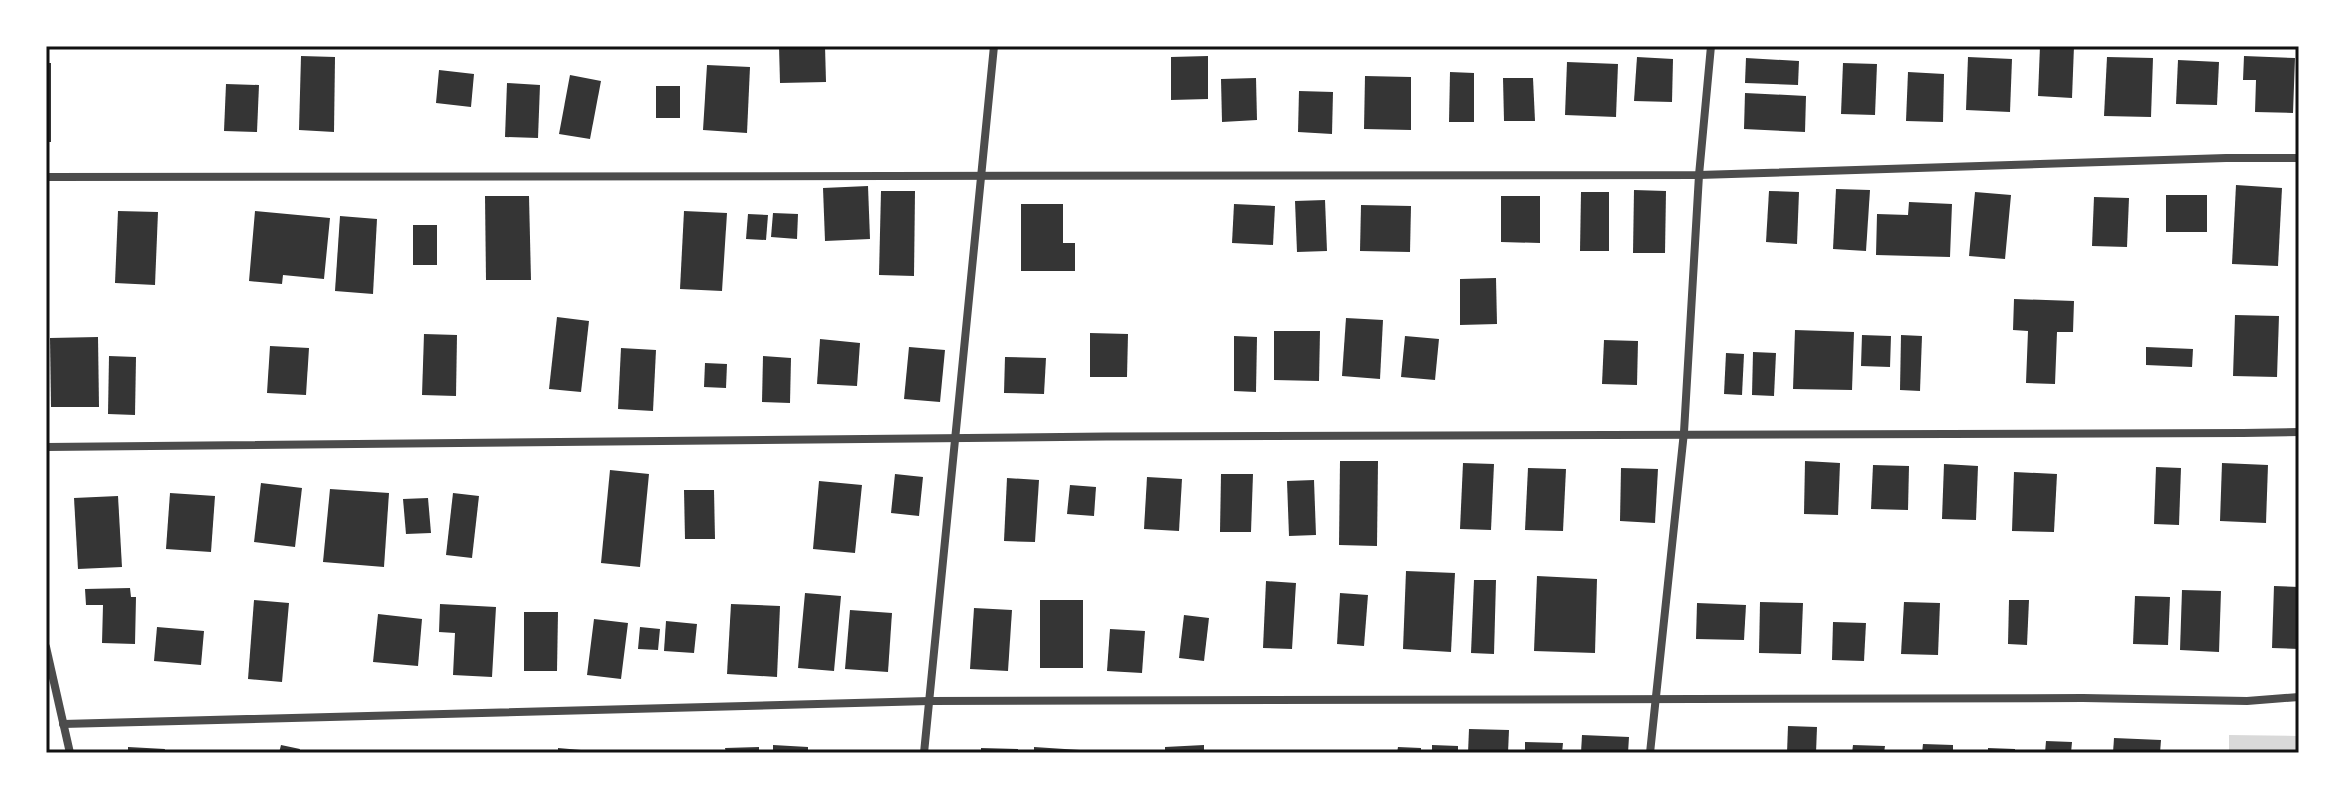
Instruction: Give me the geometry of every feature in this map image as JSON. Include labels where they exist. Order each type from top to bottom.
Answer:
[{"type":"street","points":[[924,753],[994,46]]},
{"type":"street","points":[[1650,753],[1684,432],[1699,175],[1711,46]]},
{"type":"street","points":[[46,177],[1699,175],[2210,158],[2299,158]]},
{"type":"street","points":[[46,447],[955,436],[2299,432]]},
{"type":"street","points":[[46,647],[70,753]]},
{"type":"street","points":[[63,724],[929,701],[2083,698],[2247,701],[2299,697]]},
{"type":"shaded area","points":[[2229,735],[2299,736],[2299,753],[2229,753]]},
{"type":"building","points":[[779,46],[825,46],[826,82],[780,83]]},
{"type":"building","points":[[2040,46],[2074,46],[2072,98],[2038,96]]},
{"type":"building","points":[[301,56],[335,57],[334,132],[299,130]]},
{"type":"building","points":[[1208,56],[1208,99],[1171,100],[1171,57]]},
{"type":"building","points":[[2244,56],[2295,58],[2293,113],[2255,112],[2256,80],[2243,80]]},
{"type":"building","points":[[1637,57],[1673,59],[1672,102],[1634,101]]},
{"type":"building","points":[[1968,57],[2012,59],[2010,112],[1966,110]]},
{"type":"building","points":[[2107,57],[2153,58],[2151,117],[2104,116]]},
{"type":"building","points":[[1746,58],[1799,61],[1798,85],[1745,83]]},
{"type":"building","points":[[2178,60],[2219,62],[2217,105],[2176,104]]},
{"type":"building","points":[[1567,62],[1618,64],[1616,117],[1565,115]]},
{"type":"building","points":[[46,63],[51,63],[51,142],[46,142]]},
{"type":"building","points":[[1843,63],[1877,64],[1875,115],[1841,114]]},
{"type":"building","points":[[707,65],[750,67],[747,133],[703,130]]},
{"type":"building","points":[[439,70],[474,74],[471,107],[436,103]]},
{"type":"building","points":[[1450,72],[1474,73],[1474,122],[1449,122]]},
{"type":"building","points":[[1908,72],[1944,74],[1943,122],[1906,121]]},
{"type":"building","points":[[570,75],[601,81],[590,139],[559,134]]},
{"type":"building","points":[[1365,76],[1411,77],[1411,130],[1364,129]]},
{"type":"building","points":[[1256,78],[1257,120],[1222,122],[1221,79]]},
{"type":"building","points":[[1503,78],[1533,78],[1535,121],[1504,121]]},
{"type":"building","points":[[507,83],[540,85],[538,138],[505,137]]},
{"type":"building","points":[[226,84],[259,85],[257,132],[224,131]]},
{"type":"building","points":[[656,86],[680,86],[680,118],[656,118]]},
{"type":"building","points":[[1299,91],[1333,92],[1332,134],[1298,132]]},
{"type":"building","points":[[1745,93],[1806,96],[1805,132],[1744,129]]},
{"type":"building","points":[[2236,185],[2282,188],[2278,266],[2232,264]]},
{"type":"building","points":[[868,186],[870,239],[825,241],[823,188]]},
{"type":"building","points":[[1836,189],[1870,190],[1866,251],[1833,249]]},
{"type":"building","points":[[1634,190],[1666,191],[1665,253],[1633,253]]},
{"type":"building","points":[[881,191],[915,191],[914,276],[879,275]]},
{"type":"building","points":[[1769,191],[1799,192],[1797,244],[1766,242]]},
{"type":"building","points":[[1581,192],[1609,192],[1609,251],[1580,251]]},
{"type":"building","points":[[1975,192],[2011,195],[2005,259],[1969,256]]},
{"type":"building","points":[[2166,195],[2207,195],[2207,232],[2166,232]]},
{"type":"building","points":[[485,196],[529,196],[531,280],[486,280]]},
{"type":"building","points":[[1501,196],[1540,196],[1540,243],[1501,242]]},
{"type":"building","points":[[2094,197],[2129,198],[2127,247],[2092,246]]},
{"type":"building","points":[[1325,200],[1327,251],[1297,252],[1295,201]]},
{"type":"building","points":[[1909,202],[1952,204],[1950,257],[1876,255],[1877,214],[1908,215]]},
{"type":"building","points":[[1021,204],[1063,204],[1063,243],[1075,243],[1075,271],[1021,271]]},
{"type":"building","points":[[1234,204],[1275,206],[1273,245],[1232,243]]},
{"type":"building","points":[[1361,205],[1411,206],[1410,252],[1360,251]]},
{"type":"building","points":[[118,211],[158,212],[155,285],[115,283]]},
{"type":"building","points":[[255,211],[330,218],[324,279],[283,275],[282,284],[249,281]]},
{"type":"building","points":[[684,211],[727,213],[722,291],[680,289]]},
{"type":"building","points":[[773,213],[798,214],[797,239],[771,237]]},
{"type":"building","points":[[748,214],[768,215],[766,240],[746,239]]},
{"type":"building","points":[[340,216],[377,219],[373,294],[335,291]]},
{"type":"building","points":[[413,225],[437,225],[437,265],[413,265]]},
{"type":"building","points":[[1496,278],[1497,324],[1460,325],[1460,279]]},
{"type":"building","points":[[2014,299],[2074,301],[2073,332],[2057,332],[2055,384],[2026,383],[2028,331],[2013,330]]},
{"type":"building","points":[[2235,315],[2279,316],[2277,377],[2233,376]]},
{"type":"building","points":[[557,317],[589,321],[581,392],[549,389]]},
{"type":"building","points":[[1346,318],[1383,320],[1380,379],[1342,376]]},
{"type":"building","points":[[1795,330],[1854,332],[1852,390],[1793,389]]},
{"type":"building","points":[[1274,331],[1320,331],[1319,381],[1274,380]]},
{"type":"building","points":[[1090,333],[1128,334],[1127,377],[1090,377]]},
{"type":"building","points":[[424,334],[457,335],[456,396],[422,395]]},
{"type":"building","points":[[1862,335],[1891,336],[1890,367],[1861,366]]},
{"type":"building","points":[[1901,335],[1922,336],[1920,391],[1900,390]]},
{"type":"building","points":[[1234,336],[1257,337],[1256,392],[1234,391]]},
{"type":"building","points":[[1405,336],[1439,339],[1435,380],[1401,377]]},
{"type":"building","points":[[98,337],[99,407],[51,407],[50,338]]},
{"type":"building","points":[[820,339],[860,343],[857,386],[817,384]]},
{"type":"building","points":[[1604,340],[1638,341],[1637,385],[1602,384]]},
{"type":"building","points":[[270,346],[309,348],[306,395],[267,393]]},
{"type":"building","points":[[909,347],[945,350],[940,402],[904,399]]},
{"type":"building","points":[[2146,347],[2193,349],[2192,367],[2146,365]]},
{"type":"building","points":[[621,348],[656,350],[653,411],[618,409]]},
{"type":"building","points":[[1753,352],[1776,353],[1774,396],[1752,395]]},
{"type":"building","points":[[1726,353],[1744,354],[1742,395],[1724,394]]},
{"type":"building","points":[[109,356],[136,357],[135,415],[108,414]]},
{"type":"building","points":[[763,356],[791,358],[790,403],[762,402]]},
{"type":"building","points":[[1005,357],[1046,358],[1044,394],[1004,393]]},
{"type":"building","points":[[705,363],[727,364],[726,388],[704,387]]},
{"type":"building","points":[[1340,461],[1378,461],[1377,546],[1339,545]]},
{"type":"building","points":[[1805,461],[1840,463],[1838,515],[1804,514]]},
{"type":"building","points":[[1463,463],[1494,464],[1491,530],[1460,529]]},
{"type":"building","points":[[2222,463],[2268,465],[2266,523],[2220,521]]},
{"type":"building","points":[[1944,464],[1978,466],[1976,520],[1942,519]]},
{"type":"building","points":[[1873,465],[1909,466],[1908,510],[1871,509]]},
{"type":"building","points":[[2156,467],[2181,468],[2179,525],[2154,524]]},
{"type":"building","points":[[1528,468],[1566,469],[1563,531],[1525,530]]},
{"type":"building","points":[[1621,468],[1658,469],[1655,523],[1620,521]]},
{"type":"building","points":[[610,470],[649,474],[640,567],[601,563]]},
{"type":"building","points":[[2014,472],[2057,474],[2054,532],[2012,531]]},
{"type":"building","points":[[895,474],[923,477],[919,516],[891,513]]},
{"type":"building","points":[[1221,474],[1253,474],[1251,532],[1220,532]]},
{"type":"building","points":[[1147,477],[1182,479],[1179,531],[1144,529]]},
{"type":"building","points":[[1007,478],[1039,480],[1035,542],[1004,541]]},
{"type":"building","points":[[1314,480],[1316,535],[1289,536],[1287,481]]},
{"type":"building","points":[[819,481],[862,485],[855,553],[813,549]]},
{"type":"building","points":[[261,483],[302,488],[295,547],[254,542]]},
{"type":"building","points":[[1070,485],[1096,487],[1094,516],[1067,514]]},
{"type":"building","points":[[330,489],[389,493],[384,567],[323,562]]},
{"type":"building","points":[[684,490],[714,490],[715,539],[685,539]]},
{"type":"building","points":[[170,493],[215,496],[211,552],[166,549]]},
{"type":"building","points":[[453,493],[479,496],[472,558],[446,555]]},
{"type":"building","points":[[118,496],[122,567],[78,569],[74,498]]},
{"type":"building","points":[[428,498],[431,533],[406,534],[403,499]]},
{"type":"building","points":[[1406,571],[1455,573],[1451,652],[1403,649]]},
{"type":"building","points":[[1537,576],[1597,579],[1595,653],[1534,651]]},
{"type":"building","points":[[1474,580],[1496,580],[1494,654],[1471,653]]},
{"type":"building","points":[[1266,581],[1296,583],[1292,649],[1263,648]]},
{"type":"building","points":[[2274,586],[2299,587],[2299,649],[2272,648]]},
{"type":"building","points":[[130,588],[131,597],[136,597],[135,644],[102,643],[103,605],[86,605],[85,589]]},
{"type":"building","points":[[2182,590],[2221,591],[2219,652],[2180,650]]},
{"type":"building","points":[[805,593],[841,596],[834,671],[798,668]]},
{"type":"building","points":[[1340,593],[1368,595],[1364,646],[1337,644]]},
{"type":"building","points":[[2135,596],[2170,597],[2168,645],[2133,644]]},
{"type":"building","points":[[254,600],[289,603],[282,682],[248,679]]},
{"type":"building","points":[[1040,600],[1083,600],[1083,668],[1040,668]]},
{"type":"building","points":[[2009,600],[2029,600],[2027,645],[2008,644]]},
{"type":"building","points":[[1760,602],[1803,603],[1801,654],[1759,653]]},
{"type":"building","points":[[1904,602],[1940,603],[1938,655],[1901,654]]},
{"type":"building","points":[[1697,603],[1746,605],[1744,640],[1696,639]]},
{"type":"building","points":[[440,604],[496,607],[492,677],[453,675],[455,633],[439,632]]},
{"type":"building","points":[[731,604],[780,606],[777,677],[727,674]]},
{"type":"building","points":[[974,608],[1012,610],[1008,671],[970,669]]},
{"type":"building","points":[[850,610],[892,613],[888,672],[845,669]]},
{"type":"building","points":[[524,612],[558,612],[557,671],[524,671]]},
{"type":"building","points":[[378,614],[422,619],[418,666],[373,662]]},
{"type":"building","points":[[1184,615],[1209,618],[1204,661],[1179,658]]},
{"type":"building","points":[[594,619],[628,623],[621,679],[587,675]]},
{"type":"building","points":[[666,621],[697,624],[694,653],[664,651]]},
{"type":"building","points":[[1833,622],[1866,623],[1864,661],[1832,660]]},
{"type":"building","points":[[157,627],[204,631],[201,665],[154,661]]},
{"type":"building","points":[[640,627],[660,629],[658,650],[638,649]]},
{"type":"building","points":[[1110,629],[1145,631],[1142,673],[1107,671]]},
{"type":"building","points":[[1788,726],[1817,727],[1816,753],[1787,753]]},
{"type":"building","points":[[1469,729],[1509,730],[1508,753],[1468,753]]},
{"type":"building","points":[[1582,735],[1629,737],[1628,753],[1581,753]]},
{"type":"building","points":[[2114,738],[2161,740],[2160,753],[2113,753]]},
{"type":"building","points":[[2046,741],[2072,742],[2071,753],[2045,753]]},
{"type":"building","points":[[1525,742],[1563,743],[1562,753],[1525,753]]},
{"type":"building","points":[[1923,744],[1953,745],[1953,753],[1922,753]]},
{"type":"building","points":[[281,745],[300,749],[299,753],[279,753]]},
{"type":"building","points":[[773,745],[808,747],[808,753],[773,753]]},
{"type":"building","points":[[1204,745],[1204,753],[1165,753],[1165,747]]},
{"type":"building","points":[[1432,745],[1458,746],[1458,753],[1432,753]]},
{"type":"building","points":[[1853,745],[1885,746],[1884,753],[1852,753]]},
{"type":"building","points":[[128,747],[165,749],[164,753],[128,753]]},
{"type":"building","points":[[759,747],[759,753],[726,753],[725,748]]},
{"type":"building","points":[[1034,747],[1080,750],[1080,753],[1034,753]]},
{"type":"building","points":[[1398,747],[1421,748],[1421,753],[1397,753]]},
{"type":"building","points":[[558,748],[581,750],[581,753],[558,753]]},
{"type":"building","points":[[981,748],[1018,749],[1018,753],[981,753]]},
{"type":"building","points":[[1988,748],[2015,749],[2015,753],[1988,753]]}]
